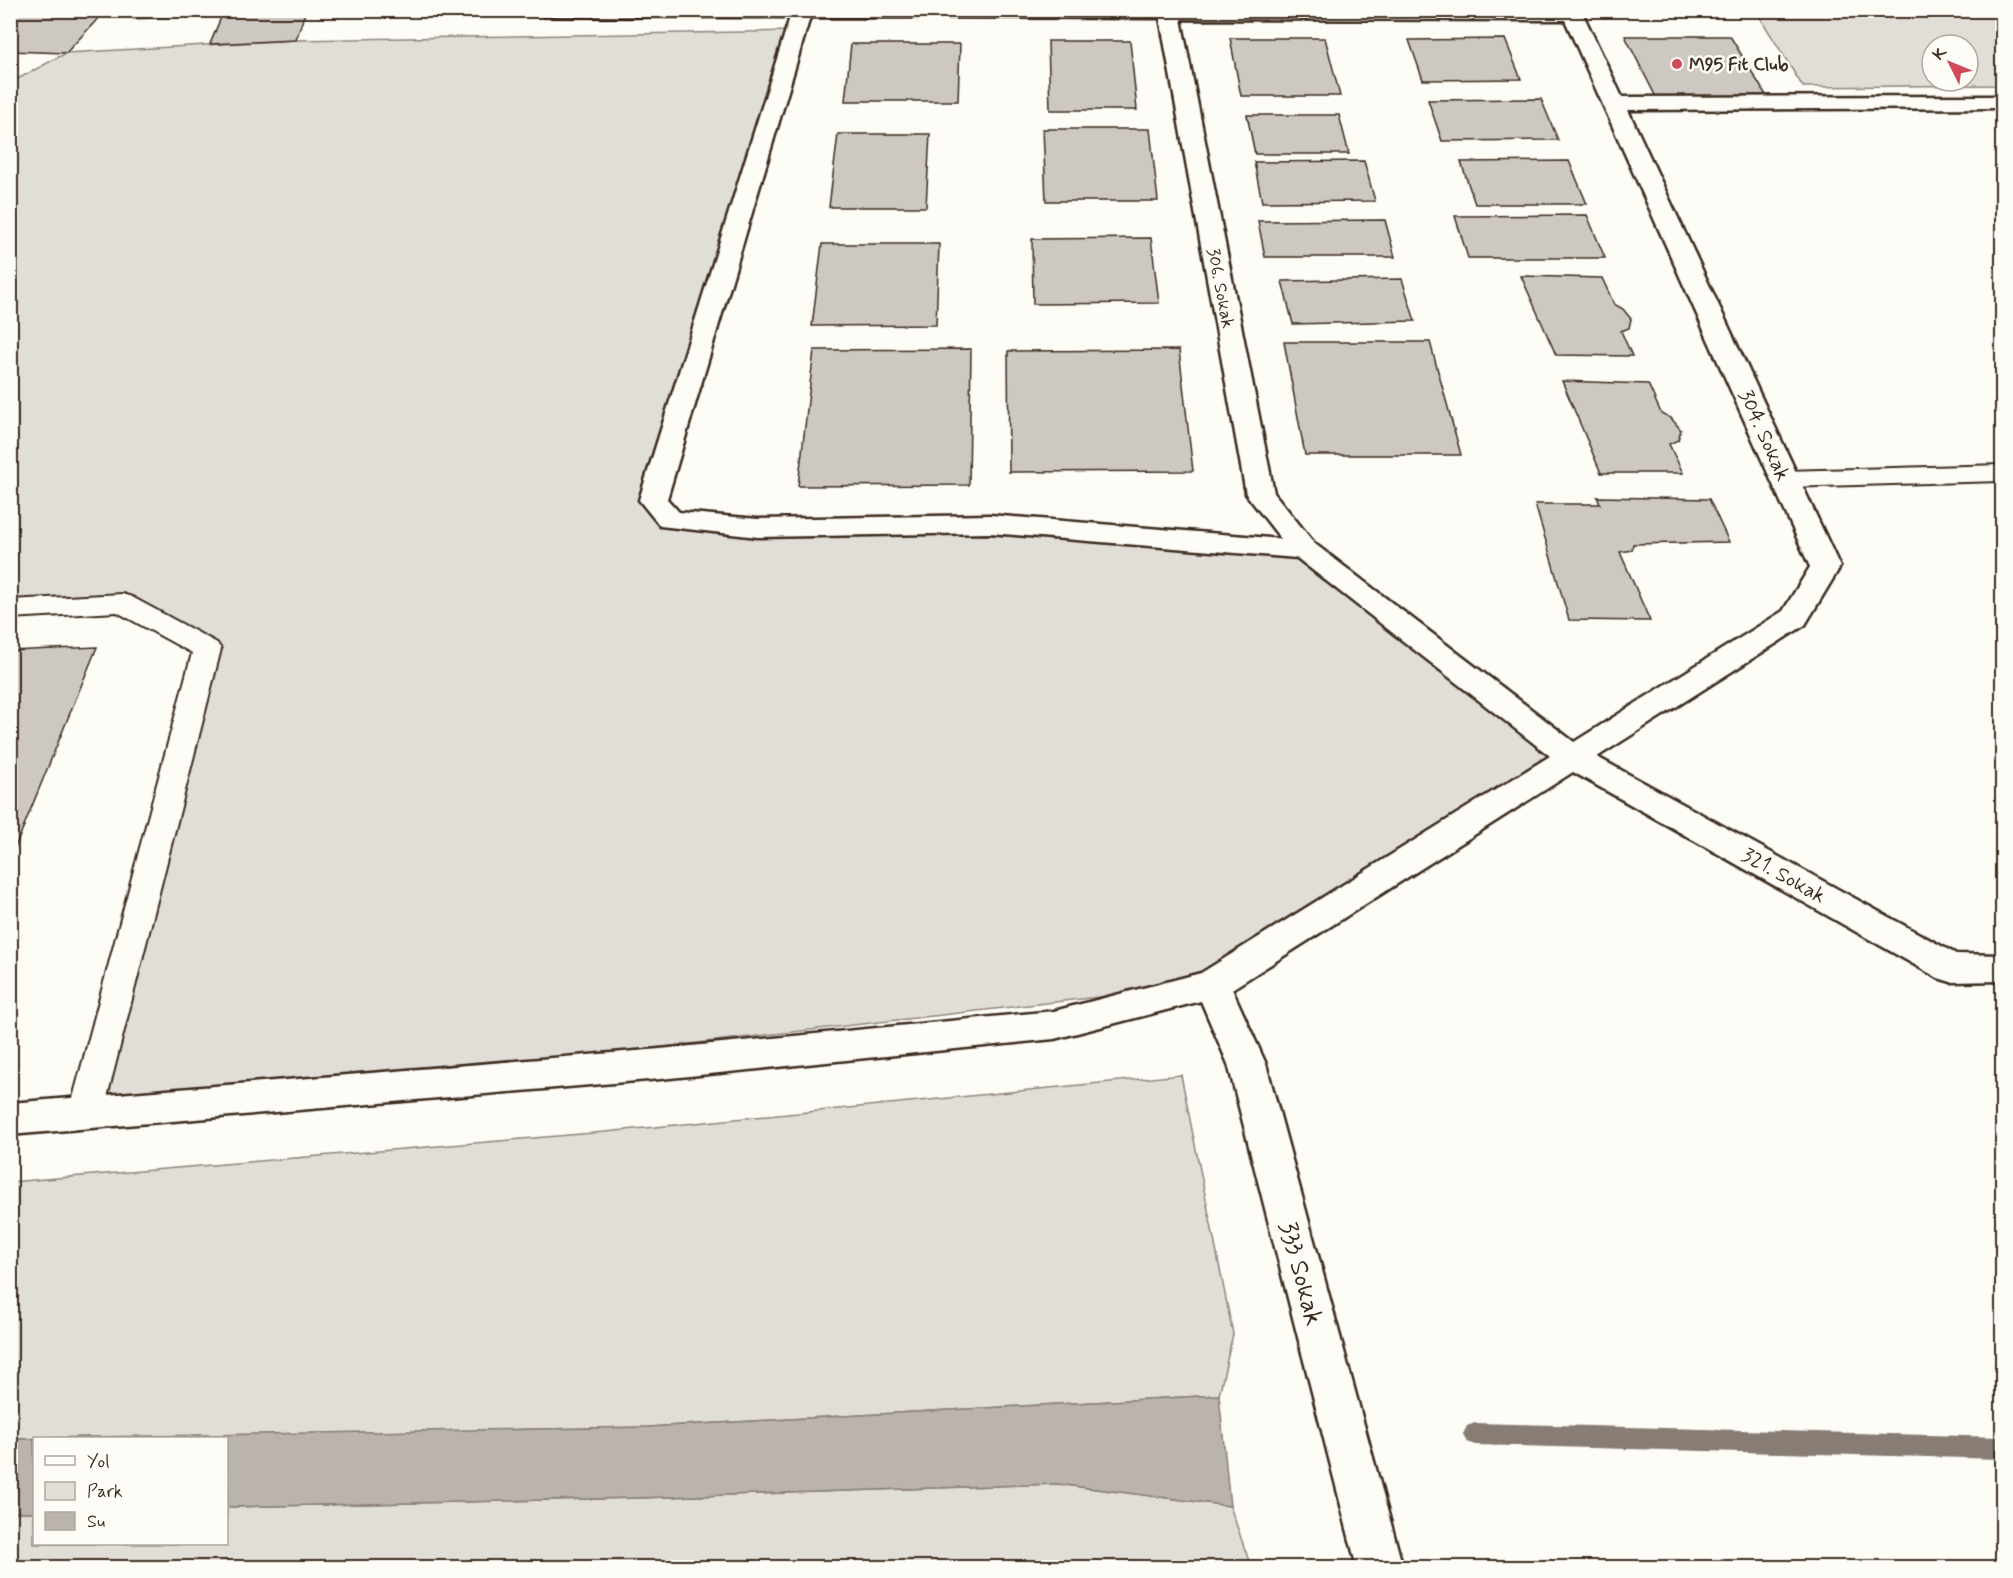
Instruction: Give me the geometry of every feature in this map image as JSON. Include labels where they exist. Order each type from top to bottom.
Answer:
[{"type":"street","points":[[545,10],[1572,12]]},
{"type":"street","points":[[802,11],[653,500],[670,520],[758,528],[990,524],[1305,550]]},
{"type":"street","name":"306. Sokak","points":[[1169,12],[1260,494],[1305,550],[1572,757]]},
{"type":"street","name":"304. Sokak","points":[[1572,12],[1825,567],[1794,618],[1572,757]]},
{"type":"street","points":[[1614,104],[2002,102]]},
{"type":"street","points":[[10,1119],[660,1064],[1054,1025],[1212,984],[1572,757]]},
{"type":"street","name":"321. Sokak","points":[[1572,757],[1951,968],[2002,968]]},
{"type":"street","name":"333 Sokak","points":[[1212,984],[1247,1064],[1380,1568]]},
{"type":"lane","points":[[1785,479],[2002,474]]},
{"type":"lane","points":[[10,609],[122,603],[207,649],[86,1113]]},
{"type":"green space","points":[[1756,11],[2002,11],[2002,85],[1980,85],[1980,33],[1920,33],[1920,86],[1803,87]]},
{"type":"green space","points":[[796,31],[653,500],[669,520],[1305,550],[1572,757],[1212,984],[86,1113],[207,649],[122,603],[11,607],[10,83],[66,53],[296,40]]},
{"type":"green space","points":[[1181,1075],[1233,1334],[1219,1395],[648,1427],[11,1439],[10,1182],[605,1132]]},
{"type":"green space","points":[[1057,1484],[1230,1506],[1251,1567],[11,1568],[10,1512],[33,1512],[33,1545],[228,1545],[228,1507],[637,1498]]},
{"type":"water","points":[[139,11],[187,11],[185,17],[134,19]]},
{"type":"water","points":[[1219,1395],[1230,1506],[1057,1484],[637,1498],[228,1507],[228,1437],[93,1437],[648,1427]]},
{"type":"water","points":[[11,1439],[33,1439],[33,1512],[11,1512]]},
{"type":"building","points":[[22,10],[106,10],[66,53],[10,51],[10,21]]},
{"type":"building","points":[[224,10],[306,10],[296,40],[210,44]]},
{"type":"building","points":[[1625,36],[1730,36],[1769,100],[1658,101]]},
{"type":"building","points":[[1230,38],[1325,38],[1340,96],[1241,96]]},
{"type":"building","points":[[1505,39],[1521,79],[1423,80],[1409,40]]},
{"type":"building","points":[[1048,41],[1130,41],[1137,110],[1050,110]]},
{"type":"building","points":[[851,44],[960,44],[958,101],[845,101]]},
{"type":"building","points":[[1541,99],[1558,140],[1442,141],[1428,100]]},
{"type":"building","points":[[1247,115],[1339,115],[1349,154],[1255,154]]},
{"type":"building","points":[[1043,129],[1150,129],[1158,201],[1046,201]]},
{"type":"building","points":[[838,134],[930,134],[926,207],[829,207]]},
{"type":"building","points":[[1364,161],[1375,201],[1262,202],[1254,162]]},
{"type":"building","points":[[1569,161],[1587,204],[1475,204],[1461,162]]},
{"type":"building","points":[[1587,215],[1605,258],[1468,258],[1455,216]]},
{"type":"building","points":[[1385,220],[1395,257],[1265,257],[1258,221]]},
{"type":"building","points":[[1151,238],[1159,303],[1033,304],[1032,239]]},
{"type":"building","points":[[822,244],[939,244],[936,325],[812,326]]},
{"type":"building","points":[[1521,276],[1602,278],[1614,304],[1623,309],[1631,319],[1629,328],[1621,331],[1632,356],[1556,355]]},
{"type":"building","points":[[1402,279],[1415,321],[1293,324],[1282,281]]},
{"type":"building","points":[[1284,342],[1430,342],[1461,455],[1305,455]]},
{"type":"building","points":[[971,349],[969,485],[798,486],[814,350]]},
{"type":"building","points":[[1179,350],[1193,471],[1009,472],[1008,351]]},
{"type":"building","points":[[1562,381],[1648,384],[1661,413],[1671,418],[1681,430],[1678,440],[1669,444],[1683,473],[1601,473]]},
{"type":"building","points":[[1597,497],[1709,499],[1729,542],[1633,544],[1632,550],[1620,552],[1650,621],[1569,620],[1535,504],[1600,504]]},
{"type":"building","points":[[97,647],[10,860],[10,651]]},
{"type":"waterway","points":[[1475,1434],[2002,1448]]},
{"type":"place","name":"M95 Fit Club","points":[[1677,64]]}]
